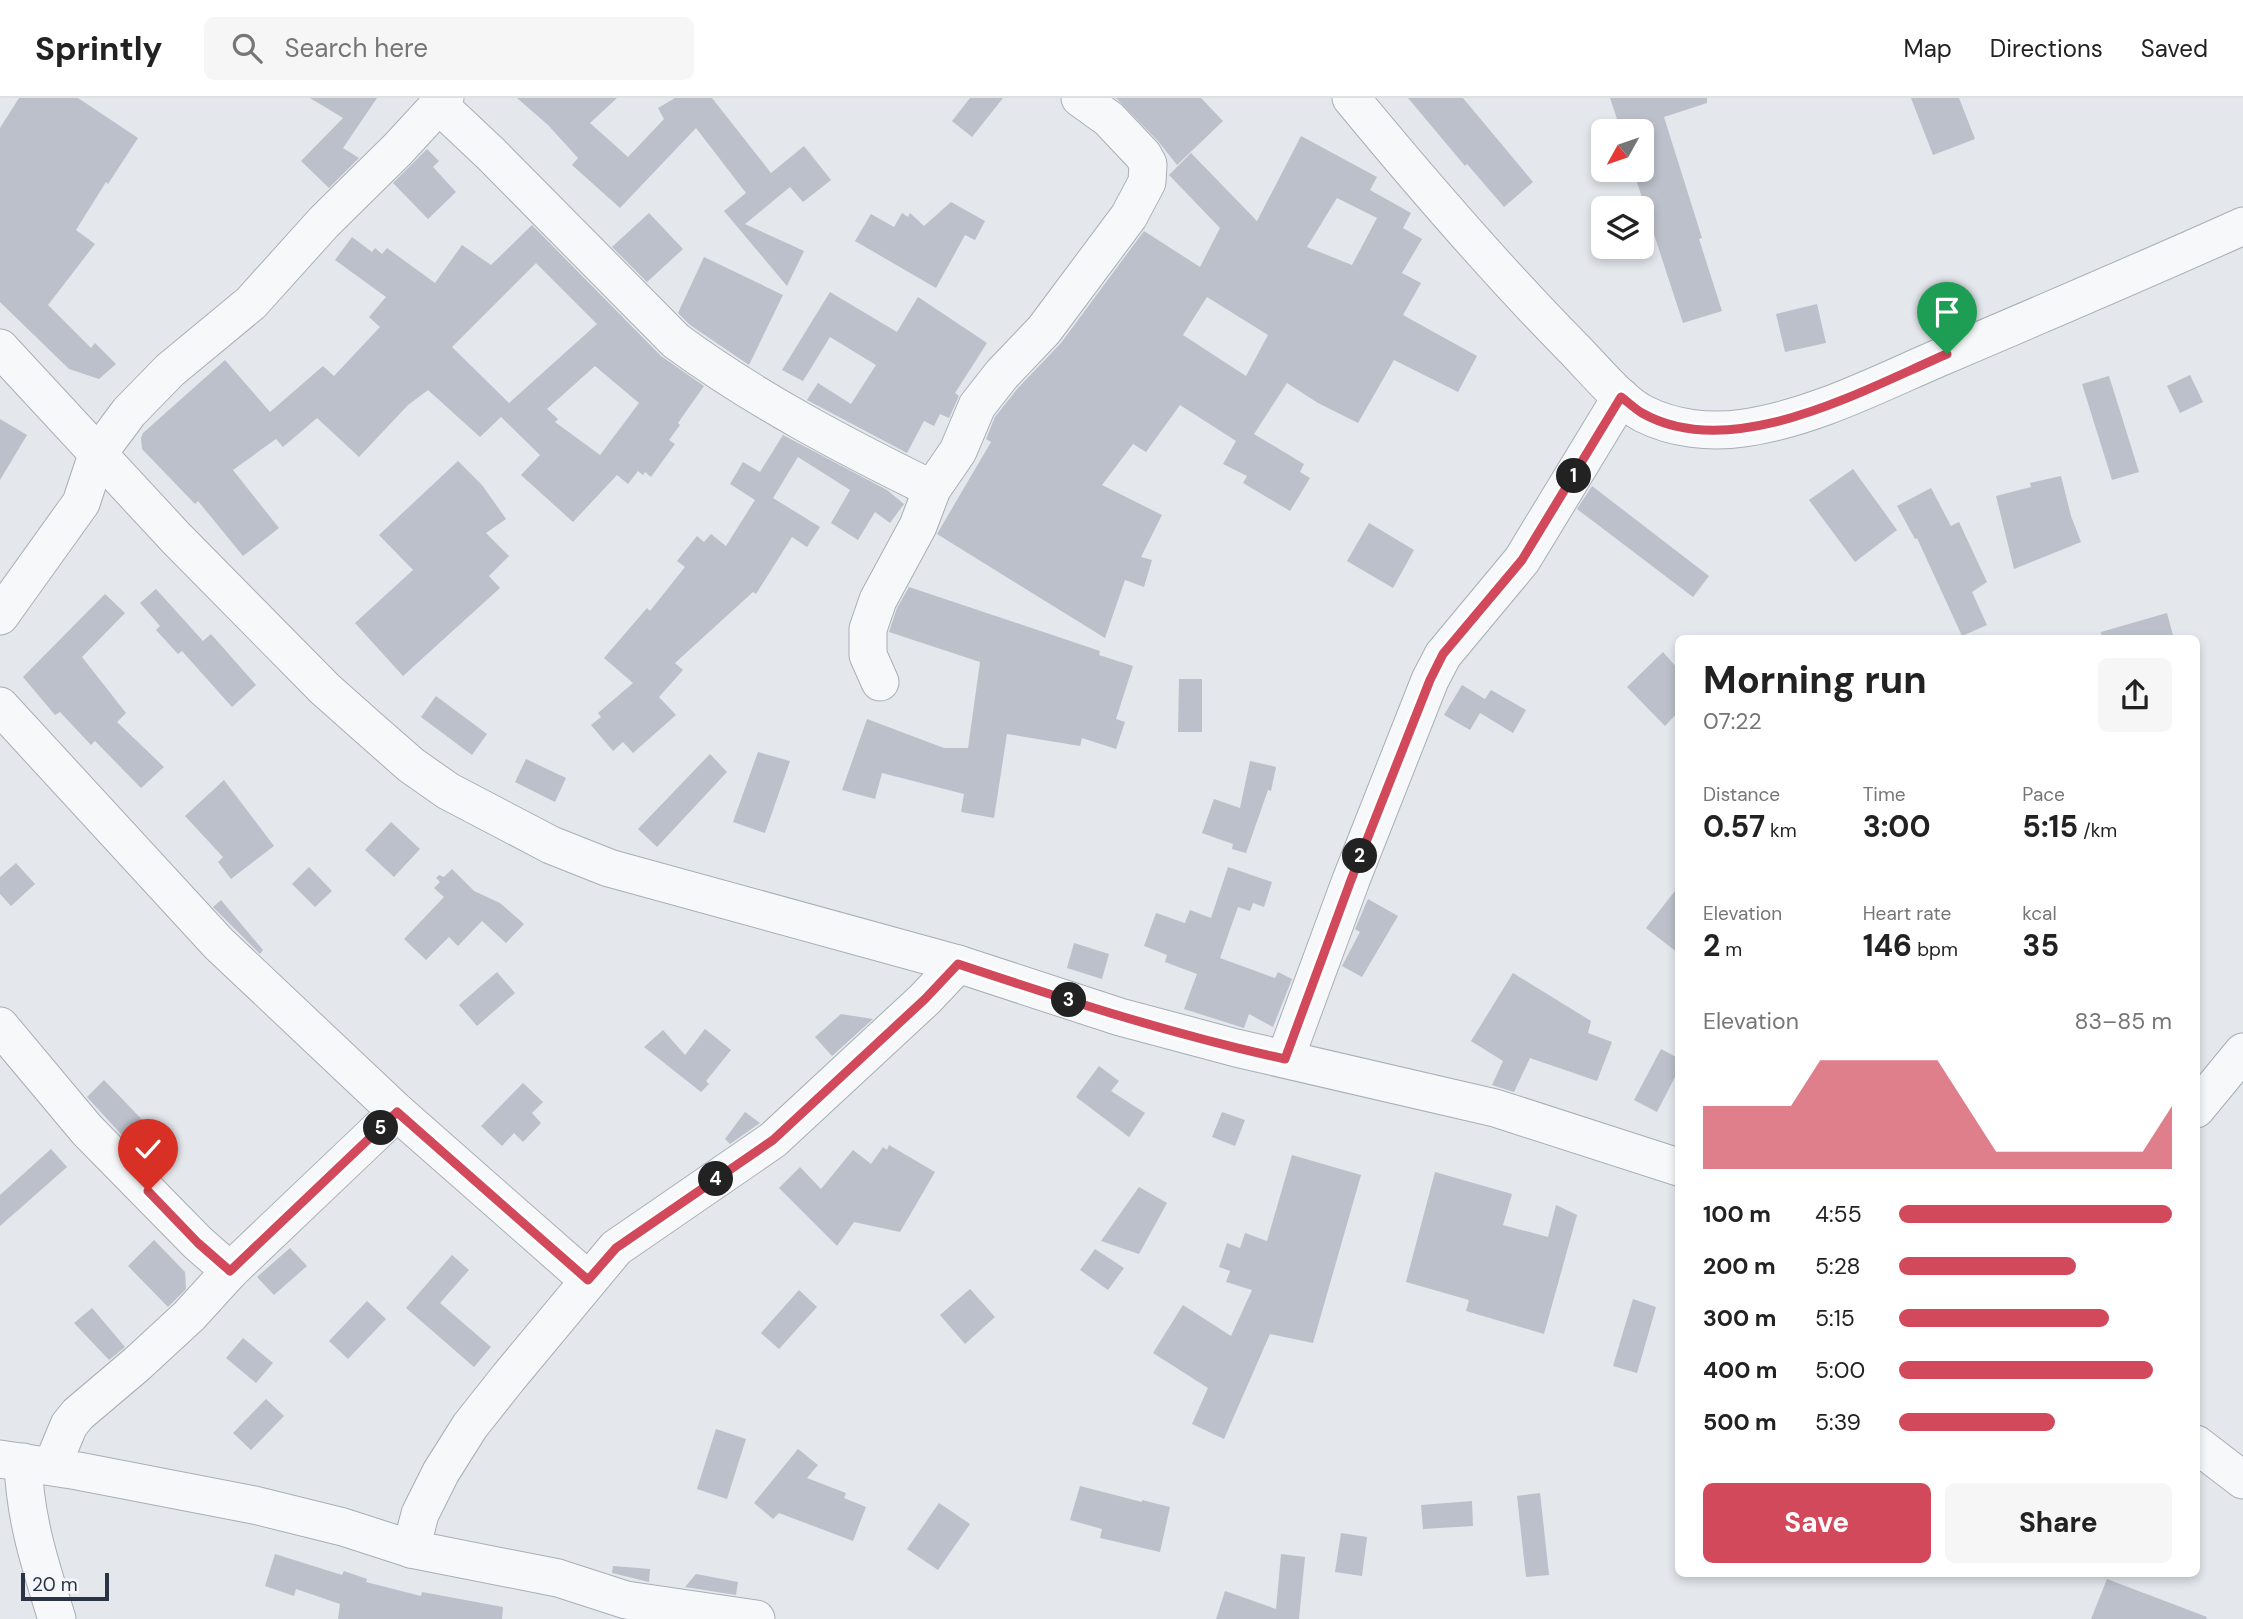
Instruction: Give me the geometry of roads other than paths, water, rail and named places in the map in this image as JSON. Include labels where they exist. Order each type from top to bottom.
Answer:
[{"type":"street","points":[[880,682],[867,655],[868,629],[878,600],[918,526],[932,489],[958,451],[977,407],[1002,374],[1044,330],[1129,216],[1147,182],[1148,164],[1143,155],[1109,119],[1080,98]]},
{"type":"street","points":[[1351,98],[1523,297],[1621,397],[1642,413],[1673,425],[1707,430],[1744,428],[1799,415],[2092,294],[2243,226]]},
{"type":"street","points":[[0,616],[81,503],[97,455],[129,412],[170,370],[251,303],[324,222],[442,102],[676,341],[801,420],[860,454],[932,489]]},
{"type":"street","points":[[0,348],[73,424],[97,455],[325,688],[411,765],[448,791],[551,845],[609,868],[958,964],[1120,1017],[1236,1048],[1495,1108],[1675,1166]]},
{"type":"street","points":[[1285,1059],[1356,867],[1430,680],[1443,654],[1522,560],[1621,397]]},
{"type":"street","points":[[0,706],[219,944],[397,1112],[588,1280]]},
{"type":"street","points":[[411,1549],[420,1514],[470,1426],[616,1248],[773,1140],[925,999],[958,964]]},
{"type":"street","points":[[0,1026],[88,1130],[183,1229],[230,1271]]},
{"type":"street","points":[[2200,1104],[2243,1052]]},
{"type":"street","points":[[57,1619],[30,1529],[24,1496],[25,1462],[138,1364],[189,1316],[230,1271],[397,1112]]},
{"type":"street","points":[[2200,1447],[2243,1480]]},
{"type":"street","points":[[25,1462],[254,1505],[343,1527],[411,1549],[547,1576],[626,1600],[756,1619]]}]
